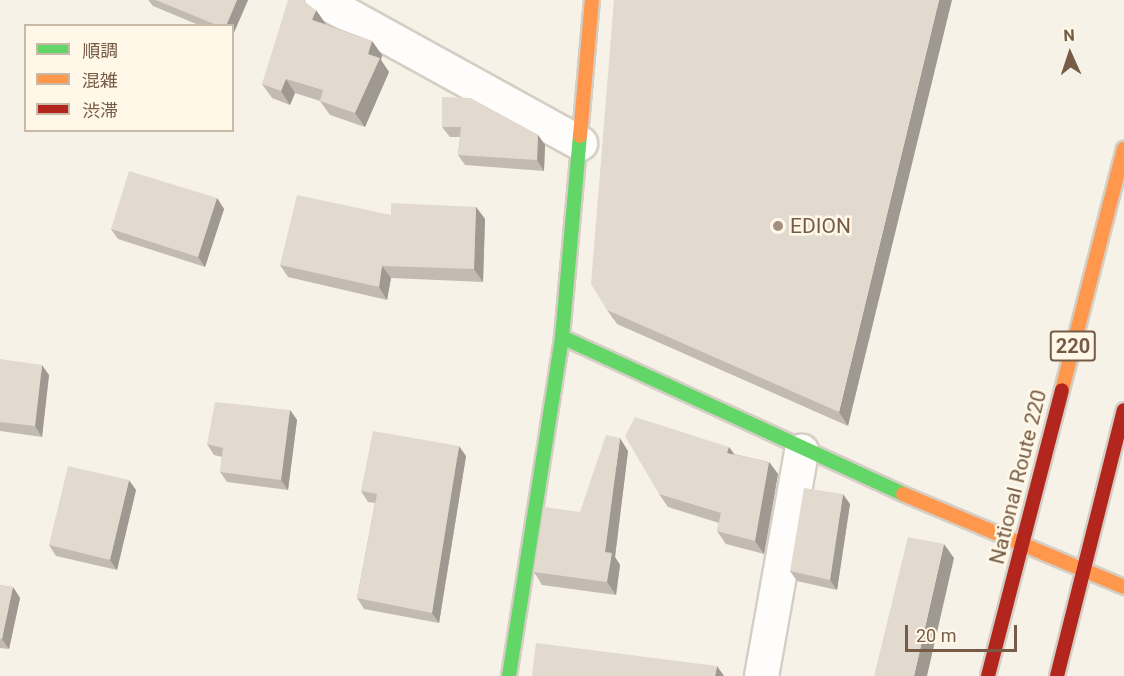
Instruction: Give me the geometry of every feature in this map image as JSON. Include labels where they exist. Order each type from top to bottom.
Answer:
[{"type":"main road","points":[[508,676],[562,337],[592,0]]},
{"type":"main road","name":"National Route 220","points":[[988,676],[1124,149]]},
{"type":"main road","points":[[562,337],[801,451],[1124,586]]},
{"type":"main road","points":[[1057,676],[1124,410]]},
{"type":"street","points":[[321,0],[580,143]]},
{"type":"street","points":[[761,676],[801,451]]},
{"type":"building","points":[[156,0],[237,0],[227,24],[214,24]]},
{"type":"building","points":[[288,0],[302,0],[316,10],[312,20],[372,41],[368,54],[380,58],[355,113],[320,101],[323,90],[286,79],[281,91],[262,84]]},
{"type":"building","points":[[614,0],[939,0],[839,412],[607,310],[591,284]]},
{"type":"building","points":[[442,97],[470,98],[538,135],[537,160],[458,155],[461,127],[442,127]]},
{"type":"building","points":[[129,171],[217,198],[198,257],[111,229]]},
{"type":"building","points":[[297,195],[391,215],[391,203],[476,207],[474,269],[382,266],[379,287],[280,265]]},
{"type":"building","points":[[0,359],[42,365],[35,426],[0,422]]},
{"type":"building","points":[[215,402],[290,410],[281,480],[220,472],[223,448],[207,444]]},
{"type":"building","points":[[635,417],[729,447],[727,453],[769,462],[755,541],[717,531],[721,513],[659,494],[625,436]]},
{"type":"building","points":[[373,431],[459,446],[432,613],[357,598],[377,494],[361,491]]},
{"type":"building","points":[[606,435],[620,438],[605,552],[612,553],[607,582],[534,572],[544,507],[580,512]]},
{"type":"building","points":[[68,466],[129,480],[110,560],[49,545]]},
{"type":"building","points":[[804,488],[843,494],[830,580],[790,571]]},
{"type":"building","points":[[908,537],[944,544],[914,676],[874,676]]},
{"type":"building","points":[[0,585],[13,587],[2,639],[0,639]]},
{"type":"building","points":[[536,643],[717,666],[715,676],[532,676]]},
{"type":"traffic: fast","points":[[509,676],[562,337],[580,136]]},
{"type":"traffic: fast","points":[[562,337],[903,494]]},
{"type":"traffic: slow","points":[[580,136],[592,0]]},
{"type":"traffic: slow","points":[[1062,390],[1124,149]]},
{"type":"traffic: slow","points":[[903,494],[1124,587]]},
{"type":"traffic: jam","points":[[988,676],[1062,390]]},
{"type":"traffic: jam","points":[[1057,676],[1124,410]]},
{"type":"place","name":"EDION","points":[[778,226]]}]
